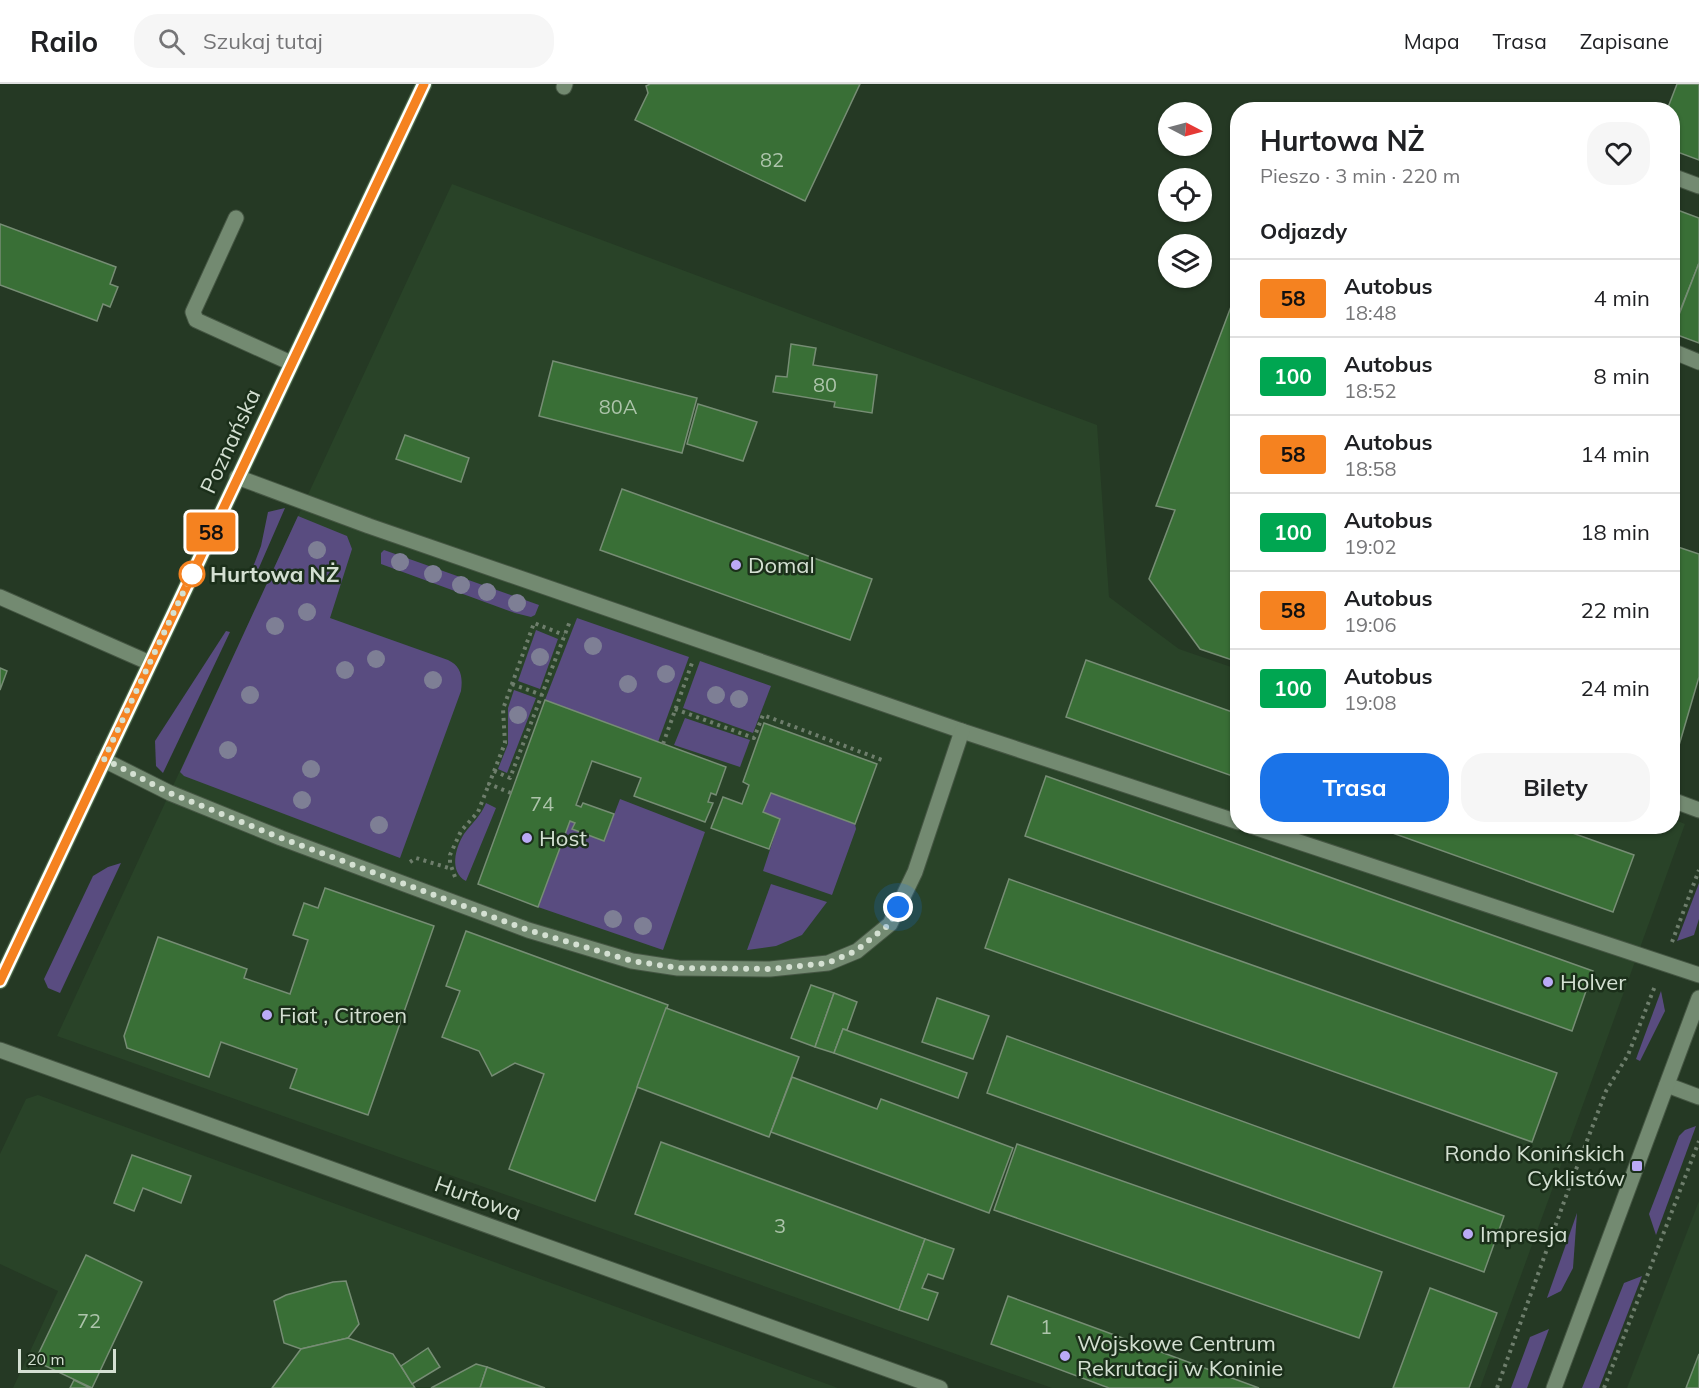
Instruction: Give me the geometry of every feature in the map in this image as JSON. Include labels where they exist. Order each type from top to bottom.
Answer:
[{"type":"main road","name":"Poznańska","points":[[0,981],[424,84]]},
{"type":"street","points":[[1680,179],[1699,186]]},
{"type":"street","points":[[236,218],[193,312],[196,320],[291,363]]},
{"type":"street","points":[[1680,354],[1699,362]]},
{"type":"street","points":[[237,477],[369,526],[962,731],[1230,819]]},
{"type":"street","points":[[0,597],[150,663]]},
{"type":"street","points":[[104,759],[170,793],[281,838],[528,930],[632,961],[678,968],[770,969],[828,963],[856,951],[890,924],[915,872],[962,731]]},
{"type":"street","points":[[1680,803],[1699,810]]},
{"type":"street","points":[[1275,834],[1699,975]]},
{"type":"street","points":[[1554,1388],[1699,998]]},
{"type":"street","name":"Hurtowa","points":[[0,1050],[940,1388]]},
{"type":"street","points":[[1667,1085],[1699,1097]]},
{"type":"path","points":[[494,771],[510,778],[578,598]]},
{"type":"path","points":[[459,882],[452,869],[450,855],[461,831],[478,812],[505,743],[503,709],[534,623],[564,635]]},
{"type":"path","points":[[663,744],[694,659]]},
{"type":"path","points":[[512,684],[542,695]]},
{"type":"path","points":[[675,709],[754,738],[763,715],[882,760]]},
{"type":"path","points":[[489,784],[511,793]]},
{"type":"path","points":[[1497,1388],[1606,1091],[1628,1055],[1699,870]]},
{"type":"path","points":[[1604,1388],[1699,1141]]},
{"type":"shaded area","points":[[452,184],[1097,425],[1109,597],[1179,649],[1230,667],[1230,834],[1680,834],[1680,822],[1685,824],[1480,1388],[1052,1388],[57,1036]]},
{"type":"shaded area","points":[[285,508],[258,570],[253,567],[261,546],[268,512]]},
{"type":"shaded area","points":[[298,516],[347,536],[352,549],[330,618],[448,660],[456,665],[460,672],[461,691],[400,858],[184,776],[180,772]]},
{"type":"shaded area","points":[[384,550],[539,605],[535,615],[531,617],[515,613],[381,564],[381,553]]},
{"type":"shaded area","points":[[577,618],[689,657],[658,742],[545,700]]},
{"type":"shaded area","points":[[536,630],[558,639],[540,689],[518,681]]},
{"type":"shaded area","points":[[226,631],[230,632],[163,773],[156,766],[155,741]]},
{"type":"shaded area","points":[[700,661],[771,686],[753,733],[683,708]]},
{"type":"shaded area","points":[[514,690],[536,698],[507,773],[498,769],[508,744],[508,708]]},
{"type":"shaded area","points":[[685,718],[750,740],[740,767],[674,745]]},
{"type":"shaded area","points":[[771,793],[855,824],[856,829],[832,895],[763,871],[780,819],[763,812]]},
{"type":"shaded area","points":[[620,799],[705,832],[663,950],[538,907],[570,821],[575,823],[573,829],[604,841]]},
{"type":"shaded area","points":[[486,803],[496,808],[466,881],[457,872],[456,853],[464,834],[479,816]]},
{"type":"shaded area","points":[[121,863],[60,993],[48,988],[44,979],[93,876],[108,867]]},
{"type":"shaded area","points":[[1699,883],[1699,919],[1694,935],[1677,941]]},
{"type":"shaded area","points":[[771,884],[827,902],[802,935],[776,946],[747,950]]},
{"type":"shaded area","points":[[1661,991],[1665,1011],[1640,1061],[1636,1059]]},
{"type":"shaded area","points":[[38,1095],[838,1388],[13,1388],[58,1291],[0,1264],[0,1154],[26,1099]]},
{"type":"shaded area","points":[[1696,1126],[1656,1235],[1649,1214],[1679,1136],[1685,1130]]},
{"type":"shaded area","points":[[1699,1201],[1699,1388],[1627,1388]]},
{"type":"shaded area","points":[[1577,1213],[1573,1268],[1561,1291],[1547,1298]]},
{"type":"shaded area","points":[[1642,1276],[1599,1388],[1582,1388],[1624,1283]]},
{"type":"shaded area","points":[[1549,1329],[1527,1388],[1511,1388],[1530,1337]]},
{"type":"building","points":[[650,84],[860,84],[805,201],[635,120],[648,93],[646,86]]},
{"type":"building","points":[[1677,84],[1699,84],[1699,160],[1680,153],[1680,102],[1670,102]]},
{"type":"building","points":[[1680,211],[1699,218],[1699,263],[1680,311]]},
{"type":"building","points":[[0,224],[116,267],[110,284],[118,287],[110,307],[103,304],[97,321],[0,285]]},
{"type":"building","points":[[1699,263],[1699,343],[1680,336],[1680,312]]},
{"type":"building","points":[[1230,309],[1230,659],[1200,649],[1149,579],[1175,510],[1156,506]]},
{"type":"building","points":[[791,344],[816,348],[813,365],[877,375],[872,413],[834,407],[835,402],[773,392],[776,376],[787,377]]},
{"type":"building","points":[[553,361],[697,398],[682,453],[539,416]]},
{"type":"building","points":[[698,404],[757,422],[743,461],[687,444]]},
{"type":"building","points":[[405,435],[469,458],[461,482],[396,459]]},
{"type":"building","name":"Domal","points":[[622,489],[872,579],[850,640],[600,550]]},
{"type":"building","points":[[1680,548],[1699,554],[1699,677],[1680,742]]},
{"type":"building","points":[[1086,660],[1230,711],[1230,775],[1066,717]]},
{"type":"building","points":[[0,668],[7,671],[0,690]]},
{"type":"building","points":[[545,700],[726,767],[716,795],[711,793],[708,802],[713,803],[705,822],[634,796],[641,778],[592,761],[576,805],[581,807],[583,803],[614,814],[604,841],[572,829],[575,823],[570,821],[538,907],[478,884]]},
{"type":"building","points":[[764,723],[877,764],[855,824],[771,793],[763,812],[780,819],[769,849],[711,828],[723,797],[742,804],[749,785],[743,782]]},
{"type":"building","points":[[1046,776],[1593,971],[1572,1031],[1025,836]]},
{"type":"building","points":[[1395,834],[1575,834],[1634,855],[1613,912]]},
{"type":"building","points":[[1009,879],[1557,1073],[1532,1142],[985,948]]},
{"type":"building","name":"Fiat , Citroen","points":[[325,888],[434,926],[368,1115],[290,1088],[297,1069],[221,1042],[209,1077],[127,1048],[124,1036],[158,937],[247,969],[244,978],[290,994],[308,940],[293,935],[304,903],[318,908]]},
{"type":"building","points":[[466,931],[668,1005],[595,1201],[509,1169],[544,1074],[515,1063],[492,1076],[479,1051],[442,1037],[460,991],[446,986]]},
{"type":"building","points":[[811,985],[834,993],[815,1047],[791,1038]]},
{"type":"building","points":[[834,993],[857,1002],[847,1030],[843,1029],[834,1053],[815,1047]]},
{"type":"building","points":[[937,998],[989,1016],[973,1059],[922,1042]]},
{"type":"building","points":[[666,1008],[799,1057],[769,1137],[637,1087]]},
{"type":"building","points":[[843,1029],[967,1073],[958,1098],[834,1053]]},
{"type":"building","points":[[1007,1036],[1504,1216],[1484,1272],[987,1093]]},
{"type":"building","points":[[792,1077],[877,1109],[881,1099],[1013,1148],[989,1213],[771,1132]]},
{"type":"building","points":[[661,1142],[925,1239],[899,1310],[635,1214]]},
{"type":"building","points":[[1017,1144],[1382,1272],[1359,1338],[994,1210]]},
{"type":"building","points":[[132,1155],[191,1176],[181,1203],[143,1188],[134,1211],[114,1203]]},
{"type":"building","points":[[925,1239],[954,1249],[943,1279],[928,1274],[922,1288],[938,1293],[928,1320],[899,1310]]},
{"type":"building","points":[[86,1255],[142,1282],[92,1388],[35,1361]]},
{"type":"building","points":[[346,1281],[359,1324],[348,1338],[301,1349],[284,1343],[274,1301],[286,1295],[333,1282]]},
{"type":"building","points":[[1430,1288],[1497,1313],[1469,1388],[1393,1388]]},
{"type":"building","points":[[1008,1296],[1259,1388],[1109,1388],[991,1344]]},
{"type":"building","points":[[348,1338],[393,1354],[415,1388],[272,1388],[301,1349]]},
{"type":"building","points":[[428,1348],[440,1367],[412,1384],[401,1366]]},
{"type":"building","points":[[1699,1354],[1699,1388],[1686,1388]]},
{"type":"building","points":[[476,1364],[487,1367],[480,1388],[431,1388]]},
{"type":"building","points":[[487,1367],[545,1388],[480,1388]]},
{"type":"building","points":[[74,1380],[90,1388],[70,1388]]},
{"type":"bus line","name":"58","points":[[0,981],[424,84]]},
{"type":"place","name":"Domal","points":[[736,565]]},
{"type":"place","name":"Hurtowa NŻ","points":[[192,574]]},
{"type":"place","name":"Host","points":[[527,838]]},
{"type":"place","name":"Holver","points":[[1548,982]]},
{"type":"place","name":"Fiat , Citroen","points":[[267,1015]]},
{"type":"place","name":"Rondo Konińskich Cyklistów","points":[[1637,1166]]},
{"type":"place","name":"Impresja","points":[[1468,1234]]},
{"type":"place","name":"Wojskowe Centrum Rekrutacji w Koninie","points":[[1065,1356]]},
{"type":"route","points":[[192,574],[104,759],[170,793],[423,892],[528,930],[632,961],[678,968],[770,969],[828,963],[856,951],[890,924],[898,907]]}]
